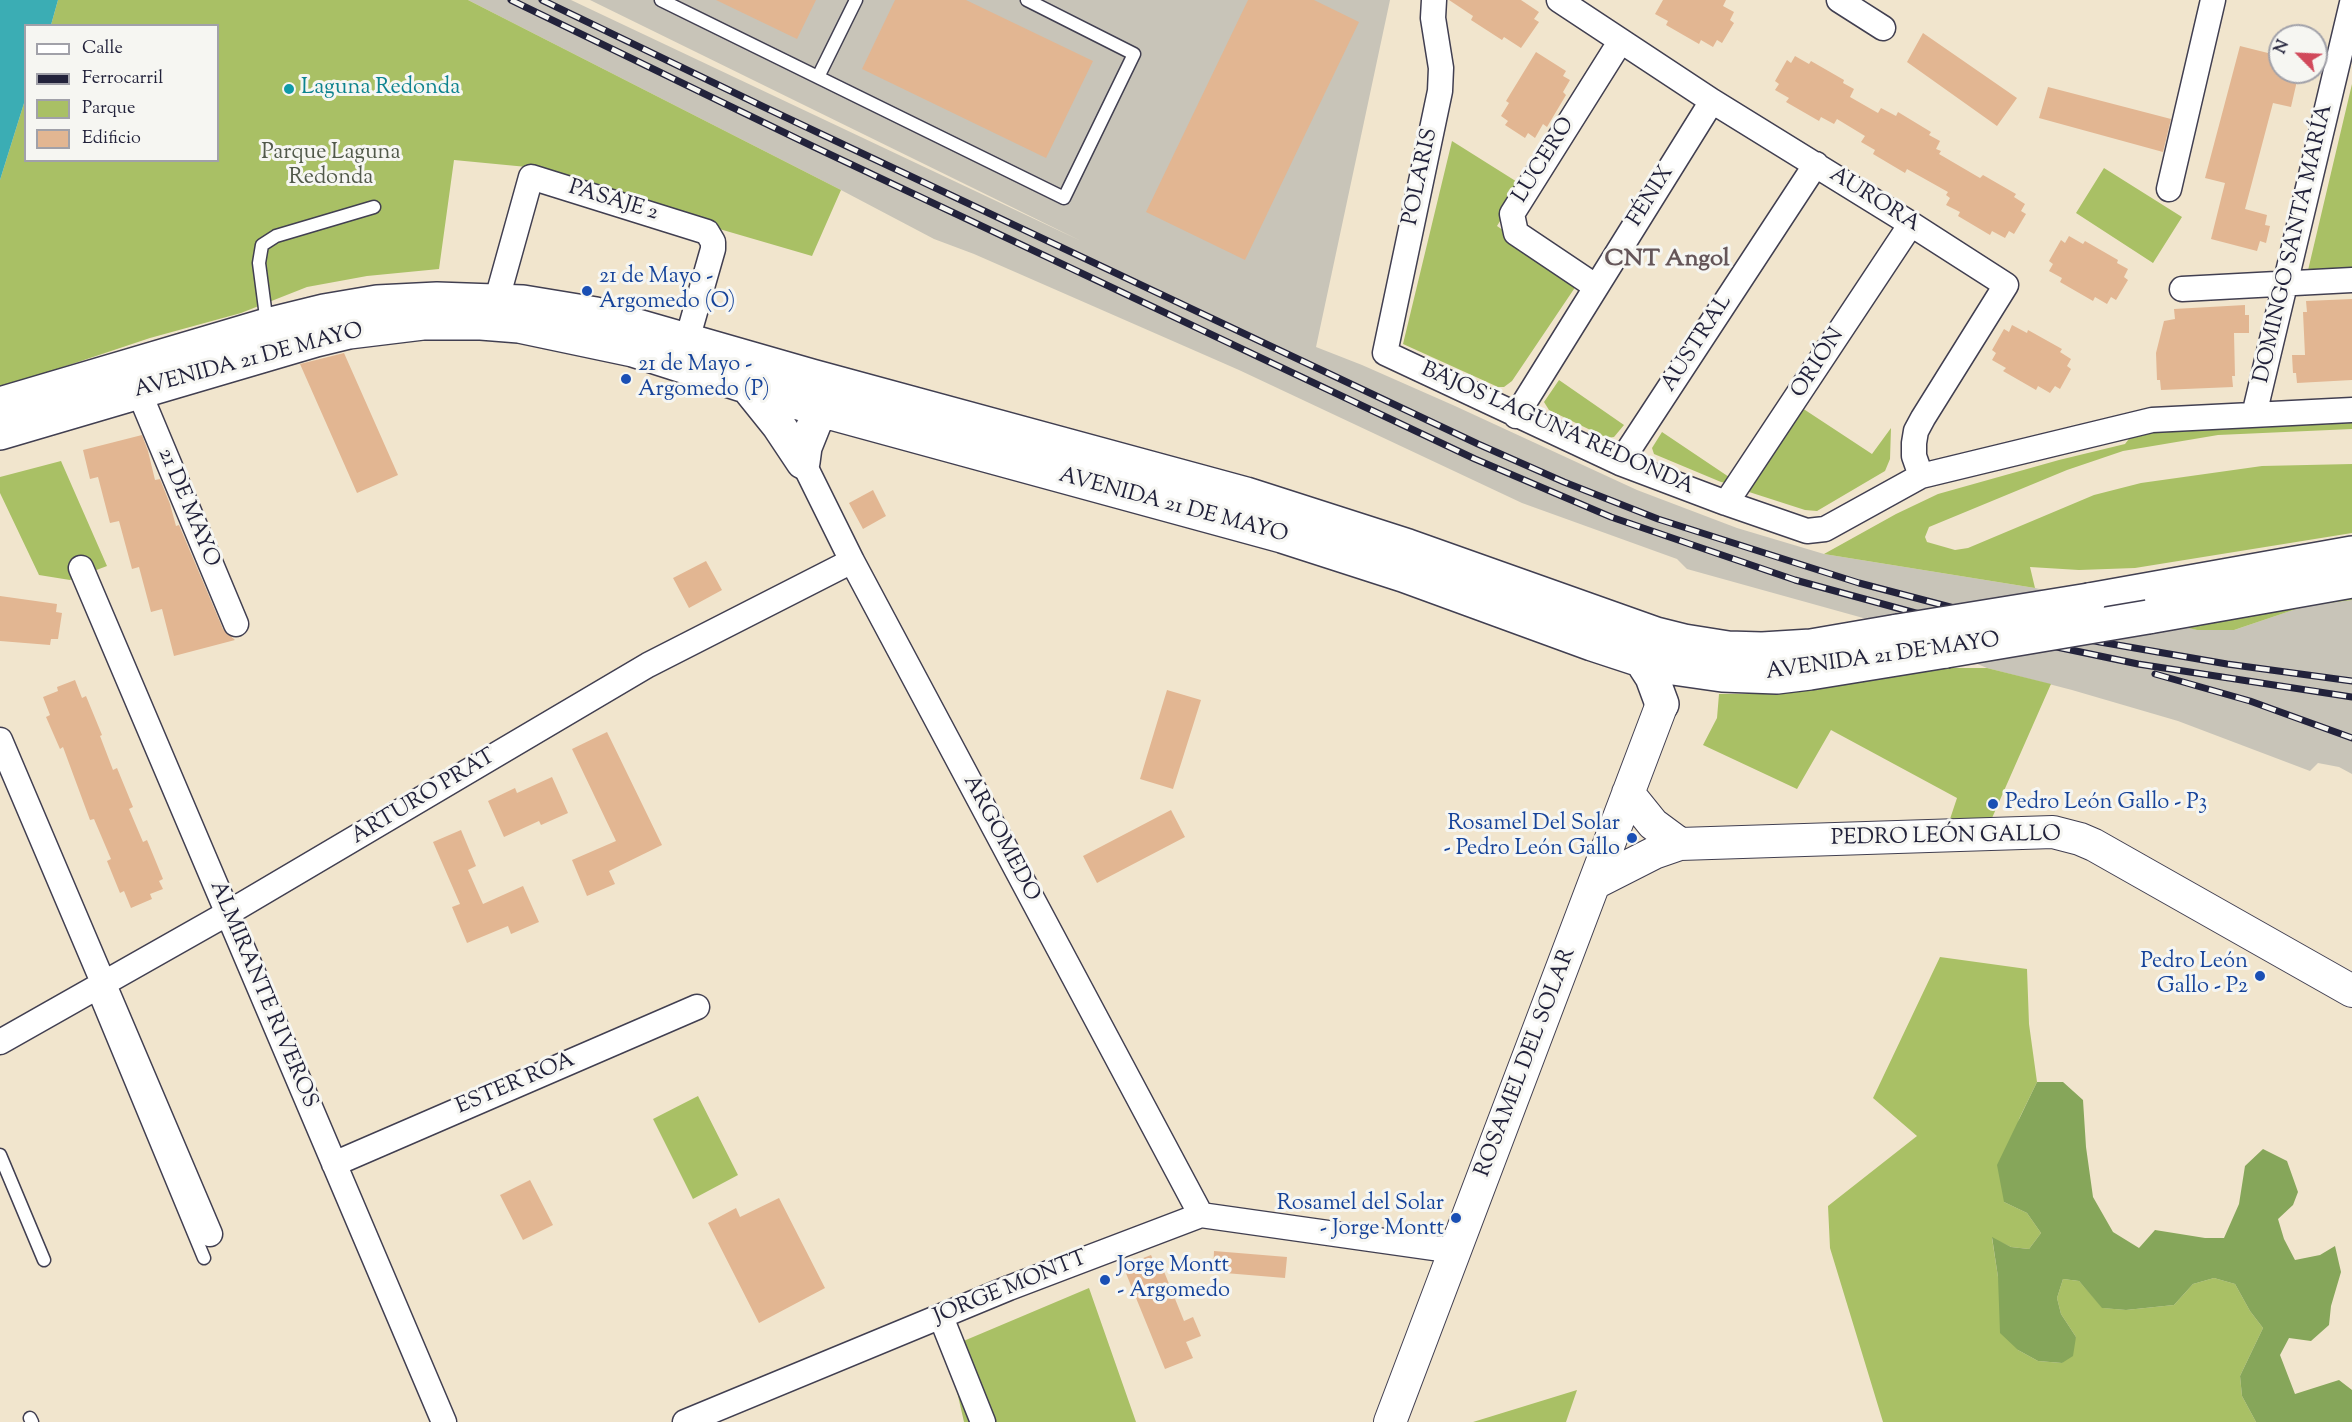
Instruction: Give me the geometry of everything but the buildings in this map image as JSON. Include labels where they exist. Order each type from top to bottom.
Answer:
[{"type":"main road","name":"AVENIDA 21 DE MAYO","points":[[0,404],[267,325],[324,311],[377,302],[497,299],[596,314],[866,391],[1246,494],[1408,546],[1656,634],[1728,648],[1762,649],[1810,646],[2089,600],[2352,553]]},
{"type":"main road","name":"AVENIDA 21 DE MAYO","points":[[0,433],[349,332],[452,322],[519,326],[558,332],[633,350],[824,411],[1293,539],[1403,575],[1641,660],[1696,672],[1731,676],[1810,673],[2352,581]]},
{"type":"main road","points":[[746,385],[779,426],[803,462]]},
{"type":"main road","points":[[803,462],[810,432],[824,411],[840,399],[866,391]]},
{"type":"main road","points":[[1641,660],[1652,677],[1662,704]]},
{"type":"main road","points":[[1662,704],[1676,685],[1696,672]]},
{"type":"street","name":"POLARIS","points":[[1385,353],[1440,91],[1440,62],[1433,18],[1434,0]]},
{"type":"street","name":"AURORA","points":[[1558,0],[1712,101],[2006,285],[1916,431],[1914,456],[1921,476]]},
{"type":"street","points":[[1839,0],[1883,28]]},
{"type":"street","points":[[2169,189],[2213,0]]},
{"type":"street","name":"DOMINGO SANTA MARÍA","points":[[2254,415],[2352,3]]},
{"type":"street","name":"LUCERO","points":[[1595,286],[1516,233],[1512,214],[1620,42]]},
{"type":"street","name":"FÉNIX","points":[[1516,416],[1712,101]]},
{"type":"street","name":"AUSTRAL","points":[[1620,463],[1816,164]]},
{"type":"street","name":"PASAJE 2","points":[[497,299],[531,177],[707,232],[713,242],[713,249],[687,340]]},
{"type":"street","name":"ORIÓN","points":[[1726,503],[1911,224]]},
{"type":"street","points":[[2182,289],[2352,280]]},
{"type":"street","name":"BAJOS LAGUNA REDONDA","points":[[1385,353],[1620,463],[1807,531],[1825,529],[1921,476],[2152,420],[2352,410]]},
{"type":"street","name":"21 DE MAYO","points":[[139,392],[236,624]]},
{"type":"street","name":"ARGOMEDO","points":[[803,462],[852,561],[1201,1215]]},
{"type":"street","name":"ARTURO PRAT","points":[[0,1042],[228,913],[648,665],[852,561]]},
{"type":"street","name":"ALMIRANTE RIVEROS","points":[[81,568],[444,1422]]},
{"type":"street","name":"ROSAMEL DEL SOLAR","points":[[1390,1422],[1662,704]]},
{"type":"street","points":[[0,740],[98,987],[210,1234]]},
{"type":"street","points":[[1628,793],[1653,824],[1680,844]]},
{"type":"street","name":"PEDRO LEÓN GALLO","points":[[1595,883],[1680,844],[2040,832],[2066,834],[2094,845],[2352,991]]},
{"type":"street","name":"ESTER ROA","points":[[334,1164],[697,1006]]},
{"type":"street","name":"JORGE MONTT","points":[[685,1422],[734,1413],[941,1317],[1201,1215],[1455,1251]]},
{"type":"street","points":[[941,1317],[984,1422]]},
{"type":"lane","points":[[661,0],[1064,198],[1134,54],[1028,0]]},
{"type":"lane","points":[[818,77],[856,0]]},
{"type":"lane","points":[[267,325],[259,263],[262,245],[276,236],[374,207]]},
{"type":"lane","points":[[98,987],[204,1258]]},
{"type":"lane","points":[[0,1155],[44,1260]]},
{"type":"shaded area","points":[[468,0],[571,0],[1081,241],[590,0],[1390,0],[1316,347],[1455,406],[1637,490],[1737,528],[1824,554],[2035,588],[2089,600],[2197,630],[2234,630],[2305,606],[2352,600],[2352,774],[2339,767],[2318,763],[2310,771],[2178,721],[1987,668],[1874,621],[1687,569],[1677,559],[1522,503],[1239,370],[974,254],[934,239]]},
{"type":"green space","name":"Parque Laguna Redonda","points":[[58,0],[468,0],[841,190],[812,256],[716,228],[527,167],[454,160],[439,269],[367,276],[307,287],[241,313],[150,338],[0,388],[0,180],[24,103],[24,162],[219,162],[219,24],[51,24]]},
{"type":"green space","points":[[2352,84],[2352,280],[2305,283]]},
{"type":"green space","points":[[1452,141],[1522,185],[1497,226],[1574,280],[1576,286],[1512,381],[1504,387],[1498,387],[1403,344]]},
{"type":"green space","points":[[2104,168],[2182,217],[2153,263],[2076,213]]},
{"type":"green space","points":[[1559,380],[1624,425],[1614,437],[1607,438],[1549,410],[1544,402]]},
{"type":"green space","points":[[1799,406],[1872,454],[1891,428],[1890,459],[1885,471],[1817,511],[1805,510],[1746,491]]},
{"type":"green space","points":[[2352,423],[2352,429],[2218,435],[2123,451],[2067,470],[1929,527],[1925,537],[1927,542],[1955,550],[1968,548],[2094,495],[2141,483],[2262,466],[2352,464],[2352,533],[2135,568],[2079,570],[2030,567],[2035,588],[1824,554],[1896,514],[1938,494],[2125,444],[2138,427],[2142,432],[2149,433]]},
{"type":"green space","points":[[1662,432],[1732,479],[1727,483],[1721,482],[1654,454],[1652,448]]},
{"type":"green space","points":[[61,461],[107,566],[70,580],[39,575],[0,493],[0,477]]},
{"type":"green space","points":[[2352,591],[2352,600],[2305,606],[2234,630],[2197,630],[2171,624]]},
{"type":"green space","points":[[1987,668],[2051,684],[1992,818],[1950,819],[1957,798],[1831,730],[1797,789],[1703,745],[1717,718],[1719,694],[1777,694],[1919,670]]},
{"type":"green space","points":[[1940,957],[2027,969],[2029,1024],[2037,1082],[2019,1119],[2004,1202],[2027,1213],[2041,1233],[2029,1249],[2011,1247],[1992,1238],[1998,1277],[2018,1350],[2038,1361],[2062,1363],[2076,1337],[2061,1314],[2057,1298],[2063,1279],[2079,1281],[2103,1308],[2126,1310],[2174,1305],[2193,1284],[2214,1278],[2235,1284],[2250,1311],[2263,1328],[2240,1376],[2242,1396],[2256,1422],[1883,1422],[1830,1248],[1828,1206],[1917,1136],[1873,1098]]},
{"type":"green space","points":[[2037,1082],[2063,1082],[2083,1100],[2086,1147],[2093,1197],[2113,1232],[2139,1248],[2155,1230],[2205,1238],[2224,1238],[2239,1204],[2245,1166],[2263,1149],[2287,1161],[2298,1192],[2293,1205],[2278,1219],[2284,1239],[2295,1260],[2320,1255],[2335,1246],[2341,1272],[2331,1306],[2329,1325],[2311,1341],[2289,1338],[2280,1355],[2295,1394],[2339,1380],[2352,1390],[2352,1422],[2256,1422],[2242,1396],[2240,1376],[2263,1328],[2250,1311],[2235,1284],[2214,1278],[2193,1284],[2174,1305],[2126,1310],[2102,1308],[2079,1281],[2063,1279],[2057,1298],[2061,1314],[2076,1337],[2073,1356],[2062,1363],[2038,1361],[2018,1350],[2000,1333],[1998,1277],[1992,1237],[2011,1247],[2029,1249],[2041,1233],[2027,1213],[2004,1202],[1997,1165]]},
{"type":"green space","points":[[698,1096],[738,1175],[693,1199],[653,1119]]},
{"type":"green space","points":[[1089,1288],[1136,1422],[964,1422],[947,1348]]},
{"type":"green space","points":[[1577,1390],[1566,1422],[1473,1422]]},
{"type":"water","points":[[0,0],[58,0],[51,24],[24,24],[24,103],[0,180]]},
{"type":"railway","points":[[511,0],[810,145],[1475,459],[1611,517],[1795,580],[1985,632],[2138,664],[2352,697]]},
{"type":"railway","points":[[542,0],[1478,444],[1564,482],[1658,519],[1859,583],[2011,623],[2100,642],[2227,664],[2352,681]]},
{"type":"railway","points":[[2155,674],[2250,701],[2352,738]]},
{"type":"place","name":"Laguna Redonda","points":[[289,89]]},
{"type":"place","name":"21 de Mayo - Argomedo (O)","points":[[587,291]]},
{"type":"place","name":"21 de Mayo - Argomedo (P)","points":[[626,379]]},
{"type":"place","name":"Pedro León Gallo - P3","points":[[1993,804]]},
{"type":"place","name":"Rosamel Del Solar - Pedro León Gallo","points":[[1632,838]]},
{"type":"place","name":"Pedro León Gallo - P2","points":[[2260,976]]},
{"type":"place","name":"Rosamel del Solar - Jorge Montt","points":[[1456,1218]]},
{"type":"place","name":"Jorge Montt - Argomedo","points":[[1105,1280]]},
{"type":"district","name":"CNT Angol","points":[[1667,261]]}]
